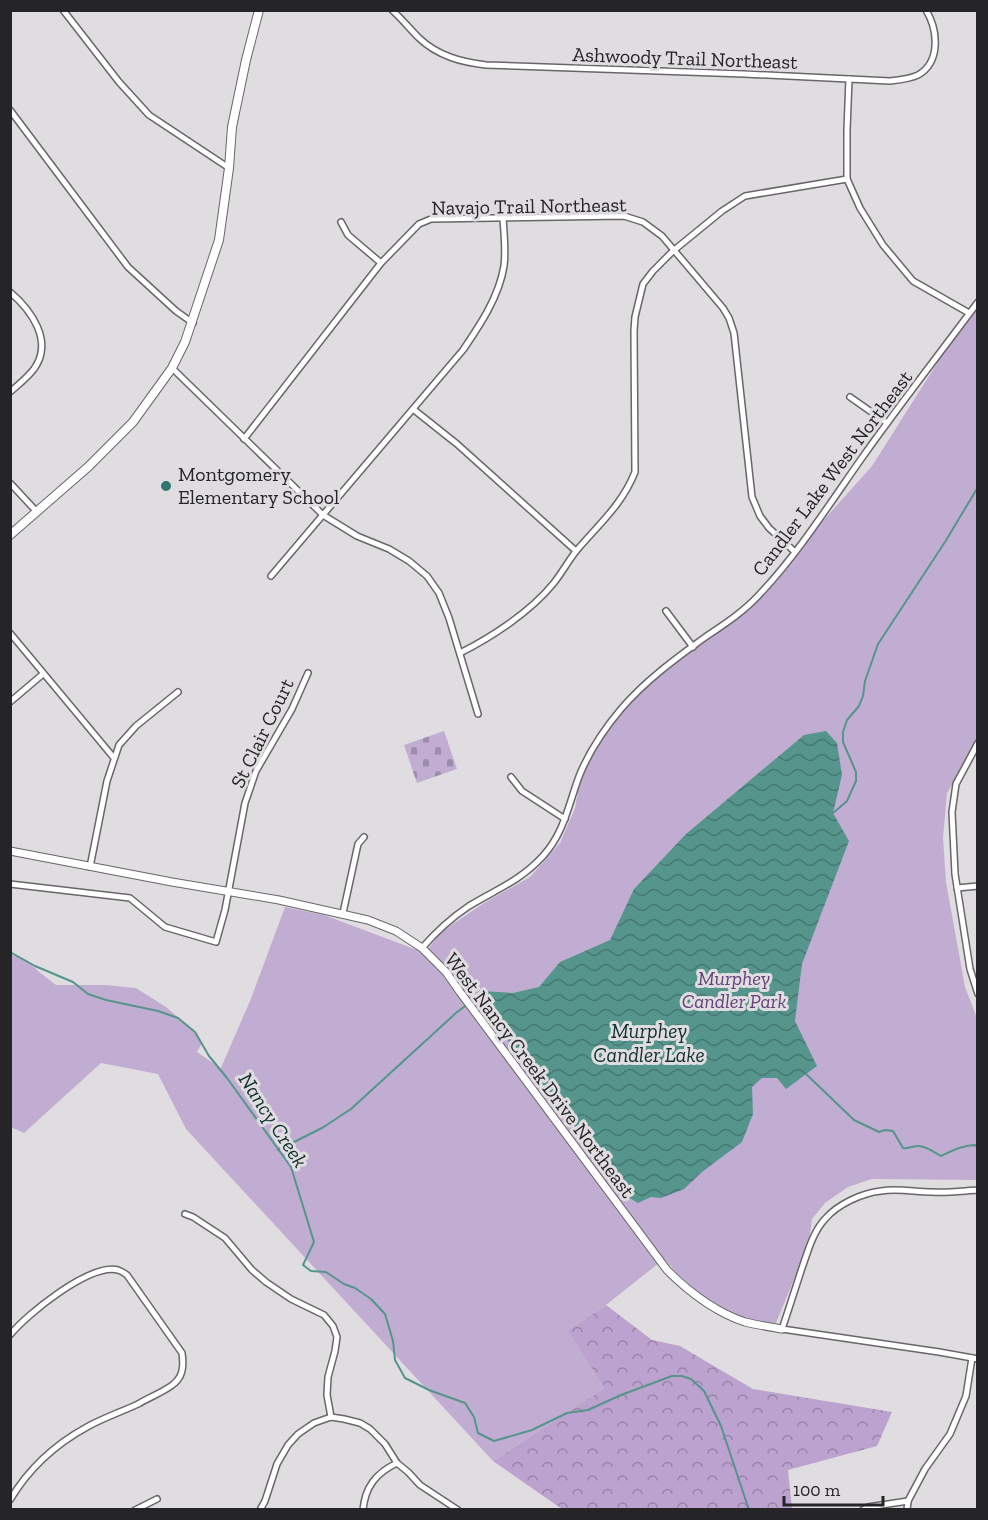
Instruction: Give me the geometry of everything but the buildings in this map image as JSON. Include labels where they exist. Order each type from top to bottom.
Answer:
[{"type":"main road","points":[[10,535],[88,467],[133,422],[172,368],[185,342],[219,240],[232,127],[259,10]]},
{"type":"street","points":[[63,10],[118,82],[149,115],[229,168]]},
{"type":"street","name":"Ashwoody Trail Northeast","points":[[394,11],[429,46],[452,58],[476,64],[890,81],[907,79],[927,68],[936,49],[936,38],[926,10]]},
{"type":"street","points":[[849,79],[847,179],[860,208],[883,245],[913,280],[969,313]]},
{"type":"street","points":[[10,110],[128,267],[176,311],[193,323]]},
{"type":"street","points":[[460,653],[485,640],[532,605],[552,585],[576,551],[622,498],[635,472],[635,317],[643,284],[653,270],[722,211],[745,196],[847,179]]},
{"type":"street","name":"Navajo Trail Northeast","points":[[244,439],[381,263],[418,224],[431,219],[624,216],[643,222],[662,236],[729,318],[734,333],[752,497],[764,522],[795,552]]},
{"type":"street","points":[[271,576],[463,351],[495,296],[501,278],[504,262],[504,218]]},
{"type":"street","points":[[341,222],[348,235],[381,263]]},
{"type":"street","points":[[10,292],[22,302],[36,322],[41,338],[41,353],[35,367],[10,392]]},
{"type":"street","name":"Candler Lake West Northeast","points":[[422,948],[470,906],[520,878],[554,842],[565,819],[587,758],[606,728],[636,692],[693,646],[736,616],[757,597],[795,552],[887,423],[978,302]]},
{"type":"street","points":[[172,368],[323,515],[357,536],[390,549],[409,561],[426,576],[439,593],[478,714]]},
{"type":"street","points":[[850,398],[887,423]]},
{"type":"street","points":[[413,409],[457,444],[576,551]]},
{"type":"street","points":[[10,483],[37,512]]},
{"type":"street","points":[[666,611],[693,646]]},
{"type":"street","points":[[10,633],[114,758]]},
{"type":"street","name":"St Clair Court","points":[[10,884],[130,898],[165,927],[216,942],[229,891],[245,803],[256,771],[292,709],[308,673]]},
{"type":"street","points":[[10,702],[43,674]]},
{"type":"street","points":[[90,867],[107,781],[119,745],[136,726],[178,692]]},
{"type":"street","points":[[978,743],[956,784],[952,812],[953,855],[957,888],[970,969],[978,994]]},
{"type":"street","points":[[511,777],[522,791],[565,819]]},
{"type":"street","points":[[343,914],[358,844],[364,837]]},
{"type":"street","name":"West Nancy Creek Drive Northeast","points":[[10,851],[279,900],[384,925],[422,948],[446,972],[667,1270],[712,1307],[746,1322],[782,1329],[975,1358]]},
{"type":"street","points":[[957,888],[978,886]]},
{"type":"street","points":[[782,1329],[816,1231],[832,1212],[867,1193],[897,1190],[952,1192],[978,1190]]},
{"type":"street","points":[[184,1214],[193,1217],[225,1238],[266,1282],[291,1299],[324,1316],[333,1326],[337,1338],[328,1377],[327,1395],[331,1417]]},
{"type":"street","points":[[10,1335],[32,1313],[64,1290],[92,1274],[118,1270],[127,1275],[182,1353],[184,1366],[180,1377],[172,1386],[86,1427],[42,1458],[27,1474],[10,1500]]},
{"type":"street","points":[[907,1509],[908,1501],[925,1469],[950,1434],[966,1396],[975,1358]]},
{"type":"street","points":[[261,1509],[277,1464],[288,1445],[298,1434],[314,1423],[331,1417],[344,1419],[370,1429],[385,1444],[397,1463],[420,1485],[459,1509]]},
{"type":"street","points":[[363,1509],[364,1499],[375,1478],[397,1463]]},
{"type":"street","points":[[135,1509],[157,1499]]},
{"type":"street","points":[[863,1509],[908,1501]]},
{"type":"green space","name":"Murphey Candler Park","points":[[977,308],[977,742],[947,793],[943,838],[946,882],[965,987],[977,1018],[977,1180],[872,1179],[848,1187],[825,1203],[812,1219],[809,1243],[776,1323],[736,1315],[690,1285],[664,1259],[606,1305],[568,1331],[605,1388],[493,1461],[186,1129],[158,1074],[101,1063],[24,1133],[11,1127],[10,954],[27,960],[56,985],[106,985],[136,988],[166,1007],[196,1033],[202,1043],[197,1052],[220,1070],[250,1001],[285,907],[324,915],[425,953],[441,932],[484,903],[530,877],[560,843],[575,808],[583,764],[618,713],[645,687],[718,630],[769,581],[872,466],[960,327]]},
{"type":"green space","points":[[444,731],[457,769],[417,783],[404,745]]},
{"type":"green space","points":[[606,1305],[652,1340],[680,1346],[753,1389],[892,1412],[877,1446],[788,1470],[792,1509],[562,1509],[493,1461],[604,1388],[567,1331]]},
{"type":"water","name":"Murphey Candler Lake","points":[[826,731],[837,743],[842,775],[833,813],[849,841],[802,964],[795,1021],[817,1066],[786,1089],[777,1078],[762,1078],[752,1087],[753,1114],[742,1142],[702,1172],[684,1189],[661,1198],[651,1197],[638,1203],[626,1196],[477,999],[482,991],[513,993],[539,987],[560,962],[610,940],[634,889],[686,834],[804,735]]},
{"type":"waterway","points":[[833,813],[847,801],[856,781],[856,772],[843,742],[843,732],[847,720],[859,706],[863,696],[865,681],[878,644],[978,487]]},
{"type":"waterway","name":"Nancy Creek","points":[[10,952],[35,966],[73,982],[88,994],[178,1018],[195,1032],[209,1056],[291,1167],[314,1242],[303,1265],[311,1271],[326,1272],[344,1284],[355,1288],[371,1299],[385,1314],[393,1341],[395,1360],[405,1378],[429,1390],[465,1403],[474,1417],[478,1433],[494,1441],[532,1430],[567,1413],[588,1410],[672,1376],[691,1379],[704,1391],[721,1426],[749,1510]]},
{"type":"waterway","points":[[278,1150],[322,1128],[351,1109],[456,1013],[477,999]]},
{"type":"waterway","points":[[806,1074],[854,1120],[879,1132],[893,1131],[903,1148],[921,1146],[941,1156],[966,1146],[975,1145],[978,1148]]},
{"type":"place","name":"Montgomery Elementary School","points":[[166,486]]}]
